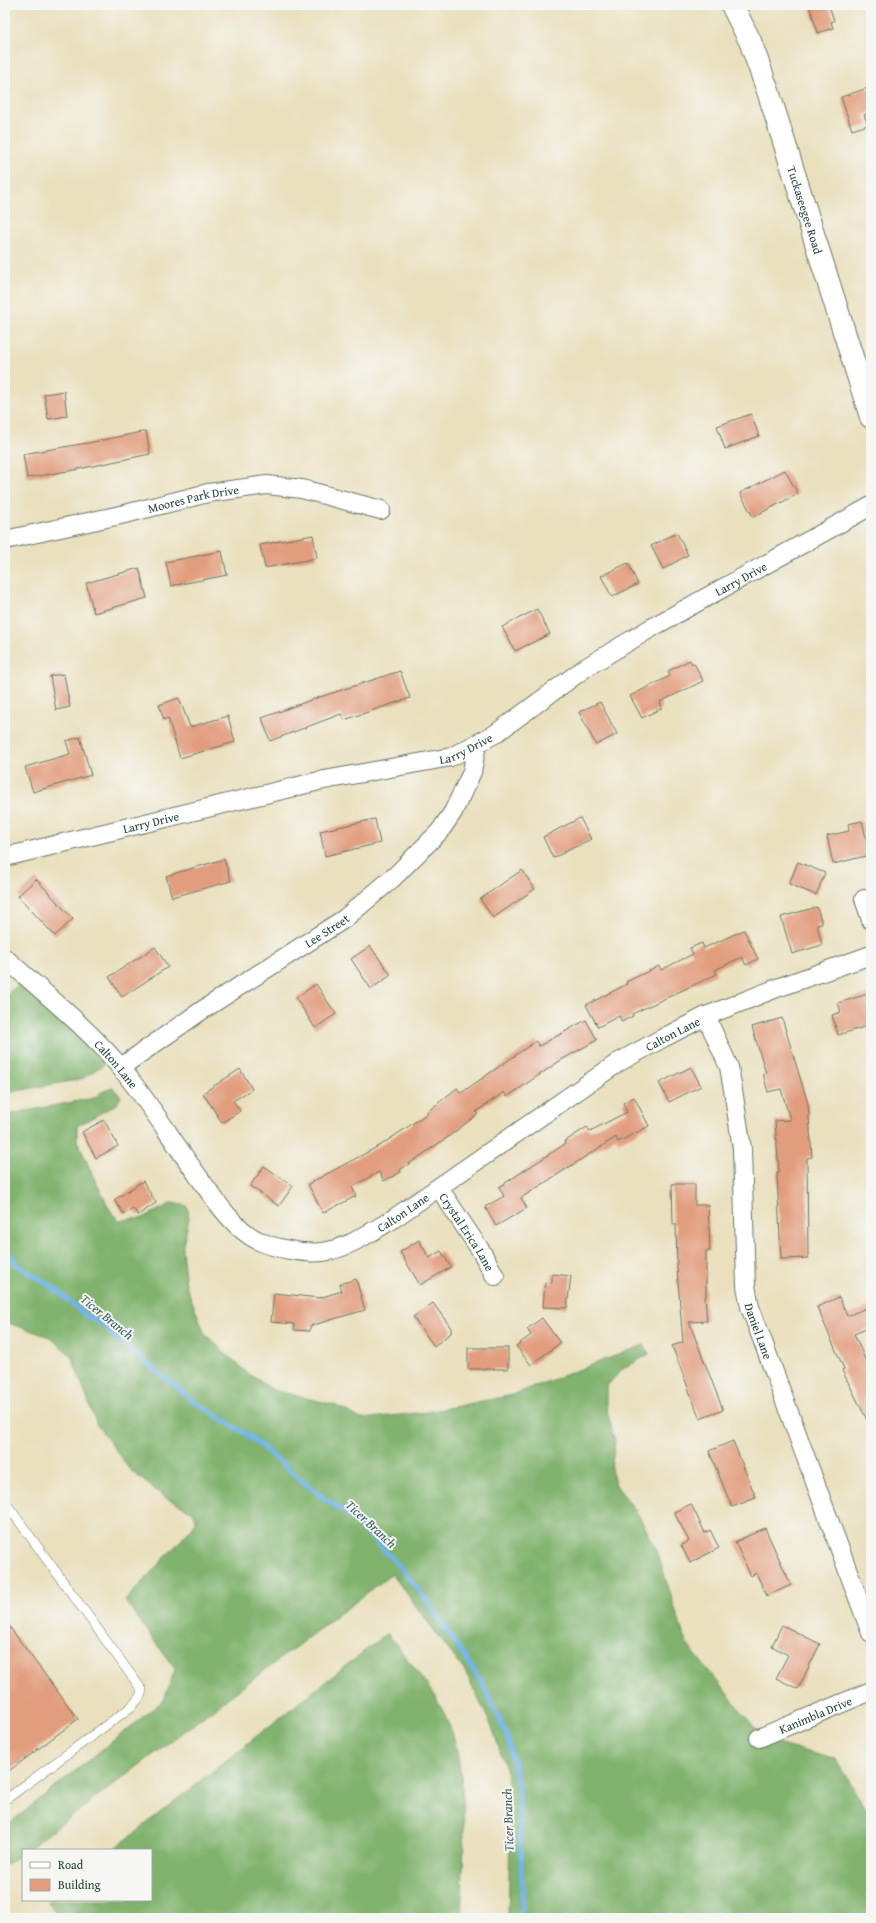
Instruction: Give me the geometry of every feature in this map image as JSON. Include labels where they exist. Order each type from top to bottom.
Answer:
[{"type":"street","name":"Tuckaseegee Road","points":[[732,5],[750,41],[768,91],[871,417]]},
{"type":"street","name":"Moores Park Drive","points":[[5,540],[125,514],[208,493],[267,485],[302,489],[381,510]]},
{"type":"street","name":"Larry Drive","points":[[5,857],[260,794],[319,781],[451,757],[477,744],[533,707],[585,668],[651,628],[871,506]]},
{"type":"street","name":"Lee Street","points":[[121,1067],[201,1011],[344,919],[394,877],[440,830],[453,812],[472,772],[477,744]]},
{"type":"street","points":[[864,899],[871,920]]},
{"type":"street","name":"Calton Lane","points":[[5,958],[96,1041],[121,1067],[146,1100],[216,1202],[231,1219],[256,1240],[287,1250],[321,1252],[344,1246],[390,1221],[619,1062],[706,1016],[777,988],[871,955]]},
{"type":"street","name":"Daniel Lane","points":[[706,1016],[729,1068],[734,1096],[742,1149],[746,1286],[750,1307],[871,1633]]},
{"type":"street","name":"Crystal Erica Lane","points":[[439,1188],[481,1251],[495,1276]]},
{"type":"street","name":"Kanimbla Drive","points":[[759,1738],[871,1691]]},
{"type":"lane","points":[[5,1502],[142,1690],[140,1697],[131,1707],[5,1800]]},
{"type":"green space","points":[[20,984],[74,1031],[106,1063],[82,1079],[5,1093],[5,995]]},
{"type":"green space","points":[[113,1088],[121,1096],[117,1104],[77,1126],[77,1140],[110,1210],[120,1220],[143,1218],[172,1203],[187,1206],[189,1218],[182,1250],[186,1285],[205,1334],[246,1372],[273,1390],[335,1405],[361,1419],[428,1412],[512,1395],[644,1345],[649,1354],[621,1370],[606,1387],[606,1406],[615,1442],[611,1470],[616,1485],[639,1516],[656,1548],[686,1643],[755,1728],[777,1744],[835,1759],[871,1816],[871,1918],[508,1918],[510,1832],[507,1772],[492,1727],[466,1673],[392,1574],[28,1849],[22,1849],[22,1854],[5,1865],[5,1827],[164,1700],[175,1669],[125,1601],[192,1528],[196,1519],[193,1512],[166,1498],[130,1470],[97,1425],[71,1355],[50,1337],[5,1322],[5,1115],[94,1098],[103,1091]]},
{"type":"green space","points":[[387,1633],[419,1674],[441,1707],[454,1739],[459,1763],[464,1816],[461,1918],[60,1918],[47,1902],[152,1901],[152,1849],[114,1849]]},
{"type":"building","points":[[809,5],[829,5],[834,21],[831,22],[833,28],[818,33]]},
{"type":"building","points":[[871,87],[871,112],[864,115],[868,125],[852,130],[841,97]]},
{"type":"building","points":[[64,391],[67,416],[48,419],[44,394]]},
{"type":"building","points":[[751,414],[759,436],[725,449],[717,426]]},
{"type":"building","points":[[146,431],[150,454],[27,478],[23,454]]},
{"type":"building","points":[[785,470],[798,494],[753,517],[740,493]]},
{"type":"building","points":[[677,533],[688,555],[663,569],[651,546]]},
{"type":"building","points":[[313,535],[317,558],[265,568],[260,545]]},
{"type":"building","points":[[222,551],[227,575],[171,586],[166,562]]},
{"type":"building","points":[[628,563],[638,584],[612,597],[601,576]]},
{"type":"building","points":[[139,568],[147,598],[94,613],[86,583]]},
{"type":"building","points":[[537,609],[550,634],[515,651],[502,627]]},
{"type":"building","points":[[690,660],[692,664],[694,663],[703,681],[660,702],[662,708],[642,718],[630,696],[670,676],[668,671]]},
{"type":"building","points":[[400,671],[410,698],[344,720],[341,714],[270,741],[262,718],[311,700]]},
{"type":"building","points":[[64,674],[70,707],[56,710],[50,676]]},
{"type":"building","points":[[179,698],[190,727],[228,716],[235,742],[180,758],[168,718],[164,720],[159,705]]},
{"type":"building","points":[[600,702],[617,734],[596,745],[579,712]]},
{"type":"building","points":[[80,737],[91,775],[33,792],[25,767],[70,754],[66,741]]},
{"type":"building","points":[[580,818],[591,839],[553,858],[543,837]]},
{"type":"building","points":[[375,819],[380,843],[325,856],[320,831]]},
{"type":"building","points":[[862,821],[870,855],[833,864],[827,836],[849,831],[848,824]]},
{"type":"building","points":[[224,859],[231,881],[172,897],[166,876]]},
{"type":"building","points":[[798,862],[825,873],[816,895],[789,884]]},
{"type":"building","points":[[522,870],[535,889],[493,918],[480,899]]},
{"type":"building","points":[[36,879],[73,919],[55,936],[18,896]]},
{"type":"building","points":[[817,907],[822,924],[817,925],[822,945],[792,954],[781,917]]},
{"type":"building","points":[[744,930],[758,959],[746,965],[742,957],[715,970],[717,974],[632,1014],[633,1016],[622,1022],[619,1016],[598,1027],[586,1005],[627,984],[626,982],[659,966],[661,970],[693,954],[690,948],[702,943],[704,948]]},
{"type":"building","points":[[370,946],[391,975],[371,989],[351,959]]},
{"type":"building","points":[[155,947],[168,967],[122,997],[109,977]]},
{"type":"building","points":[[316,984],[336,1014],[315,1028],[296,998]]},
{"type":"building","points":[[871,993],[871,1025],[838,1035],[832,1015],[841,1012],[838,1003]]},
{"type":"building","points":[[782,1018],[808,1104],[812,1157],[807,1158],[808,1258],[781,1259],[777,1173],[779,1173],[775,1121],[790,1120],[781,1089],[768,1092],[763,1074],[766,1073],[752,1027]]},
{"type":"building","points":[[586,1020],[597,1040],[561,1060],[507,1097],[504,1092],[476,1112],[478,1114],[448,1137],[400,1170],[401,1172],[384,1181],[379,1172],[352,1187],[356,1196],[323,1213],[308,1184],[381,1145],[428,1113],[427,1112],[457,1088],[461,1093],[536,1041],[539,1046]]},
{"type":"building","points":[[691,1067],[701,1086],[669,1102],[659,1083]]},
{"type":"building","points":[[240,1069],[252,1089],[233,1101],[240,1111],[222,1123],[203,1093]]},
{"type":"building","points":[[634,1097],[649,1126],[618,1142],[616,1137],[521,1198],[527,1208],[496,1226],[485,1207],[504,1196],[499,1187],[565,1144],[564,1142],[587,1127],[590,1131],[627,1112],[623,1103]]},
{"type":"building","points":[[104,1120],[118,1146],[96,1158],[82,1132]]},
{"type":"building","points":[[264,1166],[293,1186],[279,1206],[250,1186]]},
{"type":"building","points":[[143,1181],[156,1203],[138,1215],[133,1208],[124,1214],[114,1200]]},
{"type":"building","points":[[672,1184],[695,1184],[695,1205],[708,1205],[710,1251],[706,1251],[705,1297],[707,1321],[689,1322],[723,1410],[700,1419],[672,1346],[683,1342],[677,1269],[676,1224],[673,1224]]},
{"type":"building","points":[[419,1240],[429,1258],[441,1251],[451,1267],[420,1285],[400,1252]]},
{"type":"building","points":[[552,1274],[571,1276],[567,1308],[543,1307],[545,1282],[552,1283]]},
{"type":"building","points":[[356,1279],[365,1310],[310,1326],[310,1331],[294,1330],[294,1324],[271,1322],[274,1293],[319,1298],[342,1291],[340,1284]]},
{"type":"building","points":[[839,1297],[847,1316],[871,1306],[871,1327],[854,1334],[865,1359],[866,1358],[871,1367],[871,1428],[842,1370],[844,1369],[817,1307]]},
{"type":"building","points":[[433,1303],[451,1328],[451,1333],[434,1346],[413,1317]]},
{"type":"building","points":[[542,1318],[560,1343],[531,1365],[516,1346],[531,1335],[527,1329]]},
{"type":"building","points":[[468,1348],[508,1348],[508,1369],[468,1369]]},
{"type":"building","points":[[733,1441],[756,1498],[732,1507],[709,1451]]},
{"type":"building","points":[[691,1504],[705,1533],[710,1530],[719,1548],[690,1563],[681,1545],[689,1541],[674,1512]]},
{"type":"building","points":[[765,1528],[791,1585],[767,1596],[756,1573],[751,1576],[735,1542]]},
{"type":"building","points":[[5,1621],[78,1719],[5,1774]]},
{"type":"building","points":[[782,1625],[820,1644],[798,1689],[776,1678],[788,1655],[772,1646]]},
{"type":"waterway","name":"Ticer Branch","points":[[5,1251],[14,1259],[15,1264],[54,1288],[85,1315],[106,1327],[118,1340],[195,1402],[249,1436],[317,1493],[351,1517],[389,1555],[423,1595],[481,1681],[507,1735],[518,1784],[523,1905],[520,1918]]}]
